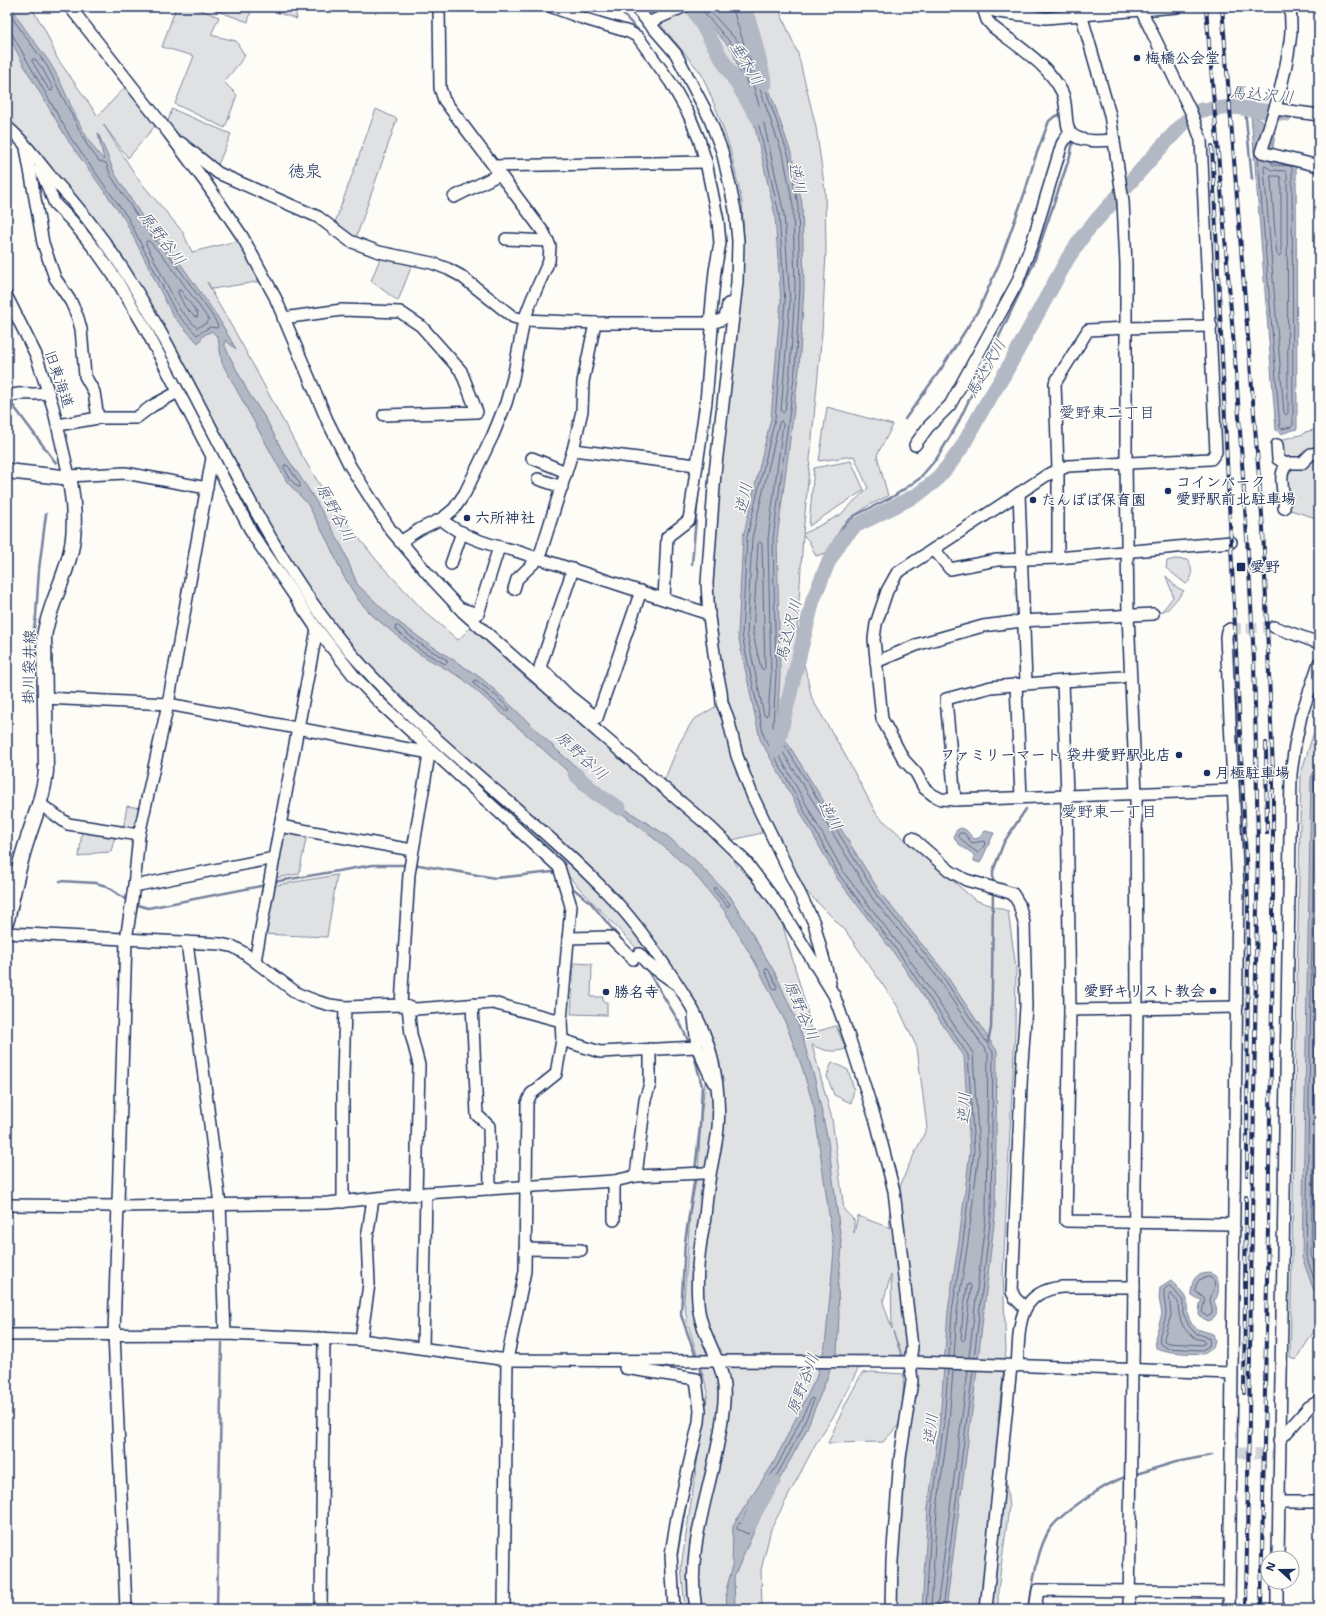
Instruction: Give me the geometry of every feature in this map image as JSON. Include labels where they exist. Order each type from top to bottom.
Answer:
[{"type":"main road","points":[[7,471],[62,477],[69,476]]},
{"type":"main road","name":"掛川袋井線","points":[[7,920],[21,858],[40,804],[46,771],[44,637],[46,622],[69,559],[72,540],[74,499],[69,476]]},
{"type":"street","points":[[70,7],[168,132],[206,183],[242,236],[260,266],[327,420],[350,466],[390,529],[400,542],[460,609],[598,732],[710,828],[746,862],[779,906],[834,996]]},
{"type":"street","points":[[400,542],[420,529],[440,519],[454,509],[465,493],[493,435],[506,403],[513,378],[524,320],[549,260],[550,246],[544,233],[444,100],[440,88],[439,7]]},
{"type":"street","points":[[552,7],[629,32],[638,37],[684,104],[699,139],[706,162],[718,221],[720,243],[715,271],[710,322],[712,329],[706,395],[689,520],[666,537],[664,599]]},
{"type":"street","points":[[635,7],[650,22],[676,54],[710,117],[722,151],[735,210],[738,251],[737,282],[710,530],[707,583],[709,614],[722,704],[728,718],[737,756],[753,797],[814,923],[834,996],[850,1040],[877,1125],[894,1191],[912,1347],[910,1363],[912,1381],[900,1458],[892,1561],[891,1609]]},
{"type":"street","points":[[650,22],[683,7]]},
{"type":"street","points":[[982,7],[998,12],[1046,18],[1080,11],[1177,7]]},
{"type":"street","points":[[982,7],[993,27],[1038,62],[1058,87],[1062,93],[1066,105],[1070,132],[1078,137],[1096,142],[1114,140]]},
{"type":"street","points":[[1290,7],[1291,40],[1274,112],[1261,152],[1319,166]]},
{"type":"street","points":[[1140,8],[1191,112],[1200,140],[1211,326],[1216,452],[1211,459],[1068,466],[1047,475],[897,573],[887,592],[876,624],[874,640],[882,719],[904,760],[916,773],[924,788],[941,799],[955,800],[1232,790]]},
{"type":"street","points":[[1080,11],[1110,115],[1123,201],[1126,264],[1128,615],[1136,794],[1137,1008],[1129,1609]]},
{"type":"street","points":[[1274,112],[1319,115]]},
{"type":"street","points":[[7,127],[26,145],[80,208],[124,270],[150,314],[228,463],[264,528],[294,577],[320,614],[349,651],[405,710],[578,864],[611,897],[646,937],[700,1020],[709,1046],[718,1094],[717,1135],[707,1191],[704,1226],[700,1243],[697,1277],[698,1305],[702,1326],[721,1370],[724,1399],[723,1418],[700,1524],[694,1564],[694,1600],[696,1609]]},
{"type":"street","points":[[168,132],[218,173],[318,217],[350,241],[362,247],[432,263],[448,269],[461,276],[512,317],[524,320],[595,323],[710,322],[722,320],[726,315],[738,251]]},
{"type":"street","points":[[915,445],[928,427],[950,405],[1017,284],[1037,230],[1062,144],[1070,132]]},
{"type":"street","points":[[26,145],[43,243],[55,278],[71,302],[78,318],[81,329],[85,376],[94,392],[98,418]]},
{"type":"street","points":[[34,156],[55,204],[72,221],[116,279],[144,326],[253,535],[317,629],[354,676],[380,703],[430,751],[559,867],[571,906],[561,1021],[562,1040],[556,1074],[531,1094],[527,1103],[525,1271],[507,1360],[504,1609]]},
{"type":"street","points":[[454,197],[497,170],[706,162]]},
{"type":"street","points":[[506,238],[548,241]]},
{"type":"street","name":"旧東海道","points":[[7,297],[36,355],[58,425],[69,476]]},
{"type":"street","points":[[283,318],[342,310],[400,312],[420,326],[461,371],[477,412],[384,415]]},
{"type":"street","points":[[514,589],[517,579],[540,558],[562,487],[573,450],[582,411],[583,382],[595,323]]},
{"type":"street","points":[[1058,558],[1058,470],[1055,383],[1088,330],[1211,326]]},
{"type":"street","points":[[8,396],[18,393],[42,394],[48,392]]},
{"type":"street","points":[[58,425],[98,418],[136,418],[152,406],[178,392]]},
{"type":"street","points":[[1277,445],[1278,459],[1286,465]]},
{"type":"street","points":[[573,450],[696,466]]},
{"type":"street","points":[[1284,508],[1285,497],[1282,474],[1286,465],[1292,463],[1302,463],[1311,454],[1319,453]]},
{"type":"street","points":[[126,1609],[114,1334],[126,940],[134,886],[139,834],[168,704],[212,458]]},
{"type":"street","points":[[532,458],[566,472]]},
{"type":"street","points":[[69,476],[125,473],[207,488]]},
{"type":"street","points":[[538,479],[562,487]]},
{"type":"street","points":[[1019,493],[1022,621],[1021,797]]},
{"type":"street","points":[[440,519],[452,528],[499,547],[540,558],[709,614]]},
{"type":"street","points":[[451,564],[462,532]]},
{"type":"street","points":[[934,549],[950,569],[997,560],[1058,558],[1231,542]]},
{"type":"street","points":[[460,609],[478,614],[499,547]]},
{"type":"street","points":[[573,569],[540,667],[568,695],[597,718],[641,591]]},
{"type":"street","points":[[876,662],[919,644],[952,633],[983,626],[1022,621],[1153,614]]},
{"type":"street","points":[[1274,627],[1319,643]]},
{"type":"street","points":[[255,961],[317,629]]},
{"type":"street","points":[[1229,1609],[1234,1453],[1231,1373],[1238,888],[1232,790],[1226,637],[1227,631],[1230,629]]},
{"type":"street","points":[[1278,1550],[1276,1454],[1279,1441],[1291,774],[1295,745],[1302,716],[1319,663]]},
{"type":"street","points":[[955,800],[946,699],[991,687],[1122,677]]},
{"type":"street","points":[[1063,681],[1067,796],[1070,1010],[1066,1220],[1229,1224],[1233,1226]]},
{"type":"street","points":[[44,698],[168,704],[430,751]]},
{"type":"street","points":[[423,1348],[420,1065],[405,1006],[408,874],[430,751]]},
{"type":"street","points":[[40,804],[68,824],[139,834]]},
{"type":"street","points":[[280,826],[412,850]]},
{"type":"street","points":[[912,838],[950,871],[966,880],[998,888],[1013,894],[1019,904],[1026,952],[1026,1007],[1012,1292],[1014,1298],[1025,1308]]},
{"type":"street","points":[[134,886],[274,858]]},
{"type":"street","points":[[7,933],[221,944],[234,947],[298,994],[316,1001],[345,1007],[405,1006],[416,1009],[493,1003],[561,1021]]},
{"type":"street","points":[[568,938],[610,937],[633,959],[640,954],[648,964],[678,985]]},
{"type":"street","points":[[187,942],[220,1204],[225,1334]]},
{"type":"street","points":[[472,1004],[477,1115],[489,1126],[490,1189]]},
{"type":"street","points":[[690,1005],[694,1018],[697,1047],[718,1094]]},
{"type":"street","points":[[343,1202],[343,1078],[345,1007]]},
{"type":"street","points":[[1070,1010],[1237,1007]]},
{"type":"street","points":[[562,1040],[600,1052],[697,1047]]},
{"type":"street","points":[[636,1176],[645,1100],[650,1084],[650,1049]]},
{"type":"street","points":[[704,1226],[701,1206],[704,1173],[712,1143],[717,1135]]},
{"type":"street","points":[[7,1205],[117,1206],[328,1203],[421,1194],[614,1181],[636,1176],[704,1173]]},
{"type":"street","points":[[614,1181],[614,1220]]},
{"type":"street","points":[[361,1340],[369,1284],[367,1238],[373,1199]]},
{"type":"street","points":[[525,1249],[580,1250]]},
{"type":"street","points":[[986,1609],[1012,1366],[1021,1320],[1025,1308],[1032,1299],[1042,1292],[1053,1288],[1134,1287]]},
{"type":"street","points":[[7,1335],[225,1334],[324,1338],[361,1340],[507,1360],[910,1363],[1231,1373]]},
{"type":"street","points":[[322,1609],[324,1338]]},
{"type":"street","points":[[623,1362],[622,1368],[631,1368],[696,1379],[700,1410],[699,1422],[677,1517],[671,1554],[674,1609]]},
{"type":"street","points":[[1279,1441],[1309,1407],[1319,1402]]},
{"type":"street","points":[[1278,1502],[1319,1502]]},
{"type":"street","points":[[1035,1609],[1038,1590],[1229,1592]]},
{"type":"street","points":[[1277,1590],[1277,1609]]},
{"type":"shaded area","points":[[7,7],[31,7],[45,30],[57,58],[98,116],[130,82],[159,121],[128,158],[103,124],[138,179],[182,231],[192,252],[241,240],[263,281],[212,289],[207,282],[301,454],[331,503],[378,562],[424,611],[458,640],[471,627],[527,679],[574,716],[640,776],[681,809],[727,850],[739,868],[773,905],[783,926],[807,1010],[811,1033],[836,1026],[846,1049],[829,1051],[812,1045],[832,1119],[844,1210],[854,1220],[854,1233],[858,1216],[890,1228],[889,1215],[907,1169],[927,1128],[917,1048],[898,1007],[845,930],[792,877],[749,774],[723,681],[710,591],[713,504],[741,283],[744,240],[742,202],[730,149],[717,111],[701,73],[646,7],[778,7],[798,54],[816,127],[825,191],[826,252],[822,332],[803,534],[840,515],[868,488],[854,456],[819,461],[827,407],[893,425],[877,455],[888,496],[869,505],[844,523],[826,553],[816,556],[809,541],[803,535],[797,633],[812,699],[844,753],[877,815],[975,900],[1008,911],[1016,968],[1015,1031],[1003,1273],[1006,1351],[998,1419],[1009,1507],[998,1590],[998,1609],[885,1609],[895,1492],[912,1381],[893,1331],[902,1359],[858,1369],[835,1414],[816,1443],[771,1529],[761,1570],[762,1609],[685,1609],[681,1567],[708,1392],[687,1321],[684,1302],[690,1213],[698,1170],[701,1118],[709,1046],[689,1003],[553,859],[364,687],[284,581],[138,312],[55,204],[38,166],[7,123]],"holes":[[[891,1275],[892,1329],[883,1302]]]},
{"type":"shaded area","points":[[176,7],[193,7],[219,17],[211,35],[236,41],[245,56],[224,82],[237,95],[225,128],[175,104],[194,56],[162,47]]},
{"type":"shaded area","points":[[206,7],[252,7],[248,22]]},
{"type":"shaded area","points":[[260,7],[295,7],[297,19]]},
{"type":"shaded area","points":[[172,109],[231,134],[217,167],[167,124]]},
{"type":"shaded area","points":[[376,109],[397,119],[356,238],[348,235],[334,225]]},
{"type":"shaded area","points":[[381,256],[413,262],[398,301],[371,281]]},
{"type":"shaded area","points":[[1319,429],[1319,519],[1281,507],[1276,441]]},
{"type":"shaded area","points":[[851,461],[864,490],[809,526],[814,468]]},
{"type":"shaded area","points":[[1175,559],[1189,560],[1191,579],[1186,584],[1166,568],[1167,561]]},
{"type":"shaded area","points":[[1166,576],[1176,587],[1184,591],[1168,609],[1159,613],[1173,597]]},
{"type":"shaded area","points":[[722,703],[762,833],[732,840],[664,781],[679,744],[693,720]]},
{"type":"shaded area","points":[[1316,725],[1319,730],[1319,1323],[1296,1360],[1290,1358],[1301,773]]},
{"type":"shaded area","points":[[127,806],[141,808],[137,832],[123,829]]},
{"type":"shaded area","points":[[82,830],[115,836],[111,852],[95,853],[79,857]]},
{"type":"shaded area","points":[[283,831],[307,834],[299,874],[275,878]]},
{"type":"shaded area","points":[[337,875],[327,937],[260,934],[276,885]]},
{"type":"shaded area","points":[[574,963],[592,964],[591,997],[603,997],[603,1002],[607,1002],[607,1015],[571,1014]]},
{"type":"shaded area","points":[[832,1062],[848,1070],[854,1089],[851,1103],[834,1095],[827,1076]]},
{"type":"shaded area","points":[[873,1372],[904,1374],[902,1413],[898,1426],[883,1442],[828,1443],[845,1405],[862,1373]]},
{"type":"water","points":[[7,7],[11,7],[57,75],[87,138],[104,160],[98,133],[115,174],[148,226],[175,256],[217,316],[236,349],[225,340],[225,346],[248,392],[266,419],[283,452],[329,523],[344,551],[357,584],[390,616],[423,640],[481,678],[560,753],[625,809],[666,835],[694,859],[730,896],[775,973],[799,1026],[815,1080],[828,1141],[842,1248],[838,1287],[839,1316],[837,1353],[805,1433],[766,1504],[734,1577],[735,1609],[727,1609],[726,1590],[732,1569],[733,1525],[773,1464],[816,1378],[825,1346],[834,1250],[814,1108],[802,1067],[784,1019],[756,964],[724,910],[692,871],[650,835],[572,775],[462,678],[418,653],[373,616],[359,601],[343,575],[328,542],[307,503],[287,482],[222,363],[218,338],[212,331],[204,335],[198,343],[173,316],[125,220],[69,142],[26,69],[7,33]],"holes":[[[759,1499],[765,1500],[747,1521],[743,1521],[746,1512]]]},
{"type":"water","points":[[694,7],[741,7],[792,156],[802,204],[804,288],[799,370],[777,539],[780,675],[777,726],[881,894],[942,969],[997,1051],[995,1215],[973,1403],[946,1609],[922,1609],[928,1508],[940,1421],[948,1311],[959,1240],[970,1151],[964,1056],[896,956],[837,878],[760,739],[738,635],[743,537],[771,418],[781,301],[775,215],[753,118],[733,51]]},
{"type":"water","points":[[1251,114],[1270,126],[1275,132],[1273,148],[1274,161],[1296,163],[1297,429],[1280,434],[1276,430]]},
{"type":"water","points":[[1319,761],[1319,1283],[1314,1291],[1302,1257],[1311,778]]},
{"type":"water","points":[[961,828],[966,830],[974,839],[979,838],[985,831],[994,833],[980,863],[974,861],[974,855],[956,841],[954,834]]},
{"type":"water","points":[[1210,1273],[1217,1277],[1218,1290],[1214,1301],[1216,1308],[1215,1316],[1211,1320],[1207,1321],[1199,1315],[1200,1303],[1202,1300],[1191,1294],[1192,1284],[1195,1278],[1201,1274]]},
{"type":"water","points":[[1171,1280],[1187,1299],[1188,1316],[1191,1323],[1197,1329],[1213,1334],[1215,1340],[1213,1348],[1204,1354],[1174,1352],[1156,1348],[1155,1338],[1162,1314],[1159,1298],[1160,1287]]},
{"type":"waterway","points":[[616,7],[642,34]]},
{"type":"waterway","name":"垂木川","points":[[692,7],[758,118]]},
{"type":"waterway","name":"逆川","points":[[744,7],[752,31],[765,84]]},
{"type":"waterway","points":[[645,38],[669,71]]},
{"type":"waterway","points":[[1235,107],[1245,109],[1252,179]]},
{"type":"waterway","name":"馬込沢川","points":[[776,750],[813,600],[828,563],[841,541],[855,526],[917,495],[934,482],[949,465],[962,447],[1004,375],[1068,258],[1085,233],[1165,143],[1185,122],[1201,110],[1235,107],[1287,114]]},
{"type":"waterway","points":[[905,419],[941,369],[979,309],[999,264],[1049,121],[1054,117],[1063,114]]},
{"type":"waterway","points":[[820,584],[831,549],[844,526],[854,516],[894,496],[919,479],[937,458],[957,425],[1033,265],[1071,153],[1073,138]]},
{"type":"waterway","points":[[712,165],[722,215]]},
{"type":"waterway","points":[[9,400],[56,463]]},
{"type":"waterway","points":[[692,564],[698,495]]},
{"type":"waterway","points":[[32,640],[36,616],[39,569],[46,514]]},
{"type":"waterway","name":"原野谷川","points":[[575,774],[595,793],[619,808]]},
{"type":"waterway","points":[[993,884],[993,871],[1004,842],[1026,809]]},
{"type":"waterway","points":[[413,864],[495,878],[553,872],[557,875]]},
{"type":"waterway","points":[[273,882],[373,865],[408,865]]},
{"type":"waterway","points":[[60,881],[96,883],[106,886],[128,901]]},
{"type":"waterway","points":[[134,904],[148,908],[266,885]]},
{"type":"waterway","points":[[569,885],[591,903],[623,942]]},
{"type":"waterway","points":[[988,1042],[991,1028],[993,891]]},
{"type":"waterway","points":[[646,968],[681,1025],[690,1045]]},
{"type":"waterway","points":[[693,1051],[702,1086],[700,1126],[695,1171]]},
{"type":"waterway","points":[[695,1176],[685,1242],[681,1315],[696,1357]]},
{"type":"waterway","points":[[217,1609],[222,1343]]},
{"type":"waterway","points":[[698,1364],[702,1378],[703,1393]]},
{"type":"waterway","points":[[676,1560],[687,1498],[704,1422]]},
{"type":"waterway","points":[[1133,1475],[1176,1462],[1212,1455]]},
{"type":"waterway","points":[[1029,1609],[1038,1557],[1050,1529],[1062,1516],[1080,1502],[1116,1480],[1128,1476]]},
{"type":"waterway","name":"原野谷川","points":[[749,1525],[773,1482]]},
{"type":"waterway","points":[[678,1584],[680,1609]]},
{"type":"tunnel","points":[[1230,629],[1274,627]]},
{"type":"tunnel","points":[[1238,1453],[1273,1454]]},
{"type":"railway","points":[[1206,7],[1236,371],[1254,660],[1258,842],[1246,1609]]},
{"type":"railway","points":[[1222,7],[1263,528],[1273,772],[1273,952],[1261,1609]]},
{"type":"railway","points":[[1212,146],[1248,902],[1247,1175]]},
{"type":"railway","points":[[1266,743],[1267,833]]},
{"type":"railway","points":[[1244,1393],[1246,1197]]},
{"type":"place","name":"梅橋公会堂","points":[[1137,58]]},
{"type":"place","name":"コインパーク 愛野駅前北駐車場","points":[[1168,491]]},
{"type":"place","name":"たんぽぽ保育園","points":[[1033,500]]},
{"type":"place","name":"六所神社","points":[[467,518]]},
{"type":"place","name":"愛野","points":[[1241,567]]},
{"type":"place","name":"ファミリーマート 袋井愛野駅北店","points":[[1179,755]]},
{"type":"place","name":"月極駐車場","points":[[1207,773]]},
{"type":"place","name":"愛野キリスト教会","points":[[1213,991]]},
{"type":"place","name":"勝名寺","points":[[606,992]]},
{"type":"district","name":"徳泉","points":[[305,171]]},
{"type":"district","name":"愛野東二丁目","points":[[1107,412]]},
{"type":"district","name":"愛野東一丁目","points":[[1109,811]]}]
